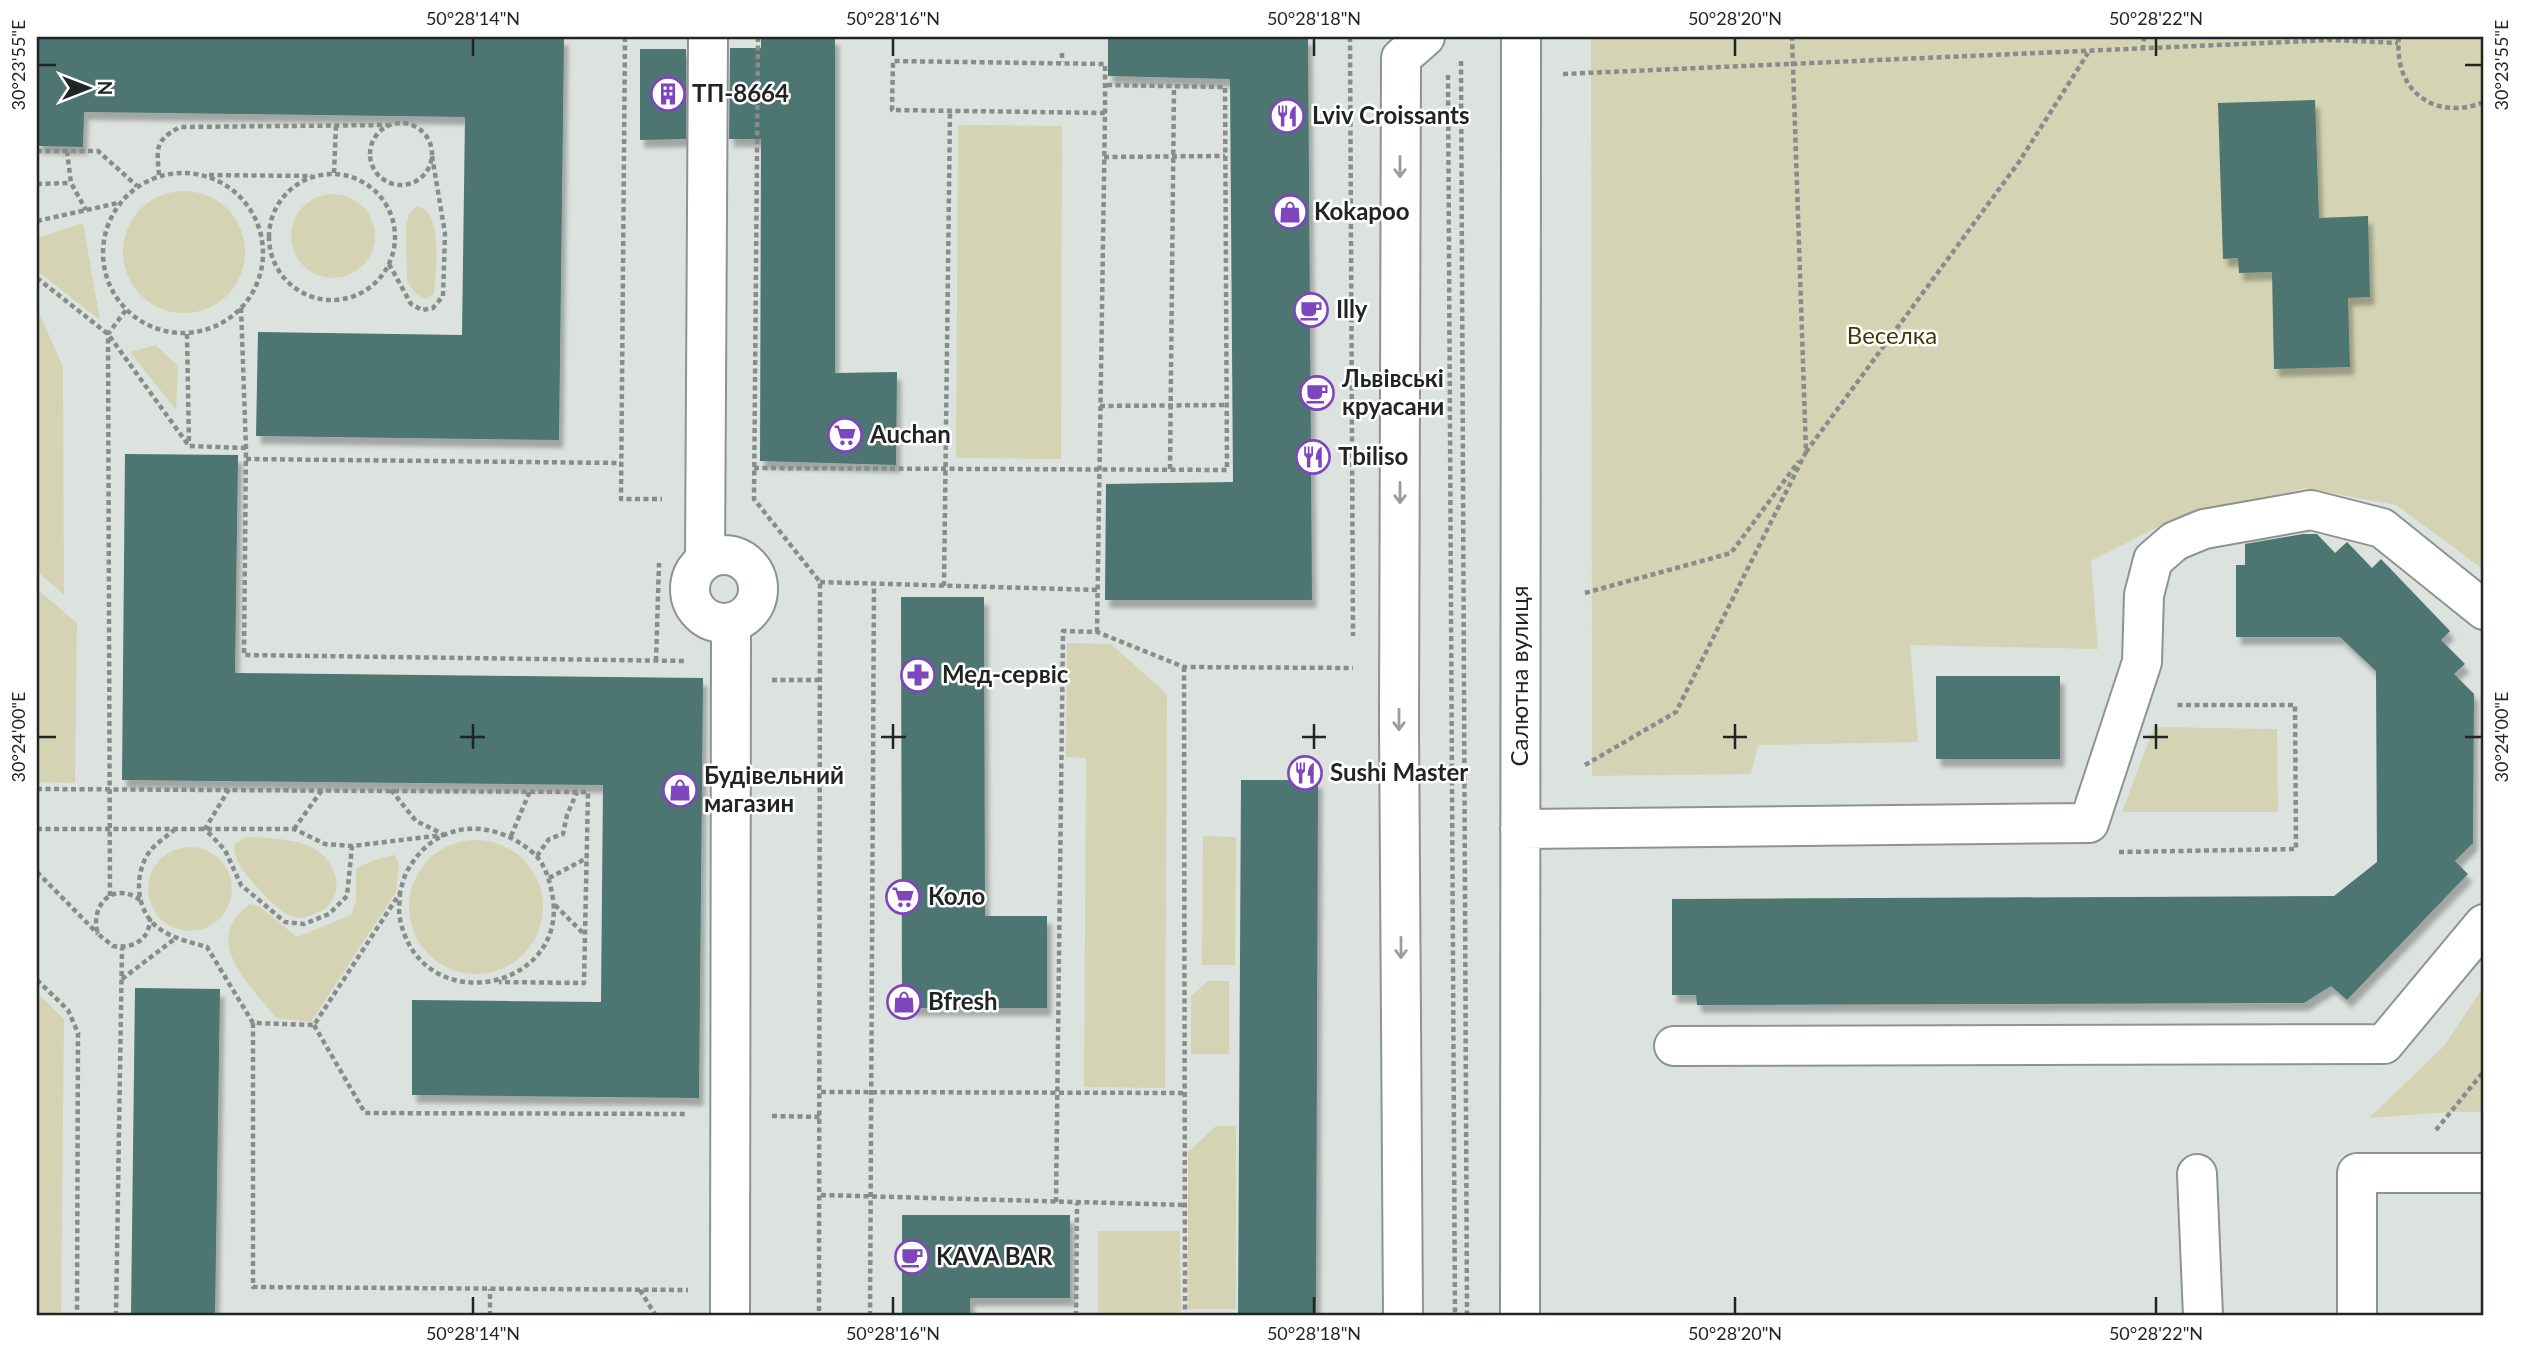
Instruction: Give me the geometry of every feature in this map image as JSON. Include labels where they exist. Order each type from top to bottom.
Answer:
[{"type":"street","points":[[708,37],[705,561],[696,569],[691,579],[690,591],[699,612],[720,623],[731,622],[730,1316]]},
{"type":"street","name":"Салютна вулиця","points":[[1520,1316],[1521,37]]},
{"type":"street","points":[[1404,1316],[1399,724],[1401,58],[1437,50]]},
{"type":"street","points":[[1520,830],[2089,823],[2142,662],[2144,595],[2153,560],[2175,541],[2204,529],[2311,510],[2382,528],[2484,610]]},
{"type":"street","points":[[1674,1046],[2384,1044],[2484,924]]},
{"type":"street","points":[[2357,1316],[2357,1173],[2484,1173]]},
{"type":"street","points":[[2197,1174],[2203,1316]]},
{"type":"path","points":[[621,499],[625,37]]},
{"type":"path","points":[[758,37],[754,499],[820,582],[819,1316]]},
{"type":"path","points":[[1585,765],[1676,712],[1806,452],[1792,37]]},
{"type":"path","points":[[2143,50],[2144,37]]},
{"type":"path","points":[[1584,74],[2397,39],[2397,56],[2403,76],[2414,92],[2430,104],[2449,109],[2469,108],[2484,102]]},
{"type":"path","points":[[1437,50],[1455,1316]]},
{"type":"path","points":[[1461,51],[1466,1316]]},
{"type":"path","points":[[1585,593],[1731,552],[2019,162],[2088,52]]},
{"type":"path","points":[[1062,53],[1062,62]]},
{"type":"path","points":[[1097,632],[1105,113],[1105,64],[892,61],[892,110],[1105,113]]},
{"type":"path","points":[[754,468],[1227,470],[1225,87],[1105,85]]},
{"type":"path","points":[[1170,469],[1174,87]]},
{"type":"path","points":[[944,586],[950,111]]},
{"type":"path","points":[[159,175],[157,151],[164,136],[180,127],[411,124],[428,137],[432,156],[445,233],[443,296],[433,307],[422,310],[411,304],[389,264]]},
{"type":"path","points":[[334,173],[336,125]]},
{"type":"path","points":[[390,125],[381,130],[371,148],[370,159],[380,177],[388,183],[408,185],[425,175],[432,156]]},
{"type":"path","points":[[67,151],[71,183],[86,210]]},
{"type":"path","points":[[37,153],[98,151],[137,186]]},
{"type":"path","points":[[1104,157],[1225,156]]},
{"type":"path","points":[[208,175],[227,184],[243,198],[255,216],[265,237],[272,260],[283,278],[299,291],[318,299],[340,300],[359,294],[377,282],[389,264],[395,245],[393,223],[386,204],[373,188],[355,177],[334,173],[313,176],[208,175],[184,171],[159,175],[137,186],[119,203],[108,224],[103,247],[104,270],[113,292],[126,310],[145,324],[166,332],[187,334],[209,330],[231,318],[249,300],[260,278],[265,237],[280,199],[295,185],[313,176]]},
{"type":"path","points":[[373,188],[380,177]]},
{"type":"path","points":[[37,184],[71,183]]},
{"type":"path","points":[[37,221],[119,203]]},
{"type":"path","points":[[37,278],[108,334],[189,446]]},
{"type":"path","points":[[240,309],[246,448],[244,656],[693,661]]},
{"type":"path","points":[[110,896],[108,334],[126,310]]},
{"type":"path","points":[[187,334],[189,446]]},
{"type":"path","points":[[1100,406],[1227,405]]},
{"type":"path","points":[[189,446],[246,448]]},
{"type":"path","points":[[246,459],[621,463]]},
{"type":"path","points":[[660,511],[661,499]]},
{"type":"path","points":[[656,661],[659,561]]},
{"type":"path","points":[[820,582],[1098,590]]},
{"type":"path","points":[[870,1316],[874,583]]},
{"type":"path","points":[[1056,1202],[1063,631],[1097,632],[1184,667],[1353,668]]},
{"type":"path","points":[[1184,667],[1185,1316]]},
{"type":"path","points":[[37,789],[588,792],[584,983],[469,984],[443,977],[422,962],[407,942],[400,918],[400,893]]},
{"type":"path","points":[[205,829],[229,789]]},
{"type":"path","points":[[293,828],[322,790]]},
{"type":"path","points":[[391,790],[416,821],[444,835]]},
{"type":"path","points":[[511,836],[530,791]]},
{"type":"path","points":[[537,856],[549,839],[563,834],[577,792]]},
{"type":"path","points":[[37,829],[293,828],[325,844],[352,846],[444,835],[468,828],[493,830],[511,836],[537,856],[550,878],[555,904],[551,930],[539,954],[519,972],[495,982]]},
{"type":"path","points":[[205,829],[225,850],[241,885],[285,922],[304,924],[329,914],[347,896],[352,846]]},
{"type":"path","points":[[175,830],[150,850],[139,874],[140,900],[155,926],[176,938],[207,947],[253,1023],[253,1287],[689,1290]]},
{"type":"path","points":[[314,1025],[400,893],[408,869],[423,849],[444,835]]},
{"type":"path","points":[[550,878],[587,858]]},
{"type":"path","points":[[37,872],[104,942],[113,946],[122,948],[140,942],[150,926],[150,917]]},
{"type":"path","points":[[98,934],[95,925],[97,908],[110,896],[127,893],[140,900]]},
{"type":"path","points":[[555,904],[584,934]]},
{"type":"path","points":[[122,979],[176,938]]},
{"type":"path","points":[[116,1316],[122,948]]},
{"type":"path","points":[[37,980],[68,1010],[78,1033],[77,1316]]},
{"type":"path","points":[[253,1023],[314,1025]]},
{"type":"path","points":[[314,1025],[365,1113],[821,1116]]},
{"type":"path","points":[[2398,1173],[2484,1071]]},
{"type":"path","points":[[821,1092],[1183,1093]]},
{"type":"path","points":[[821,1195],[1185,1205]]},
{"type":"path","points":[[1076,1316],[1077,1203]]},
{"type":"path","points":[[489,1316],[490,1289]]},
{"type":"path","points":[[640,1290],[656,1316]]},
{"type":"green space","name":"Веселка","points":[[1591,37],[2484,37],[2484,570],[2396,505],[2305,488],[2172,520],[2091,561],[2098,649],[1910,645],[1918,742],[1758,745],[1751,774],[1592,776]]},
{"type":"green space","points":[[958,125],[1062,126],[1061,459],[956,458]]},
{"type":"green space","points":[[184,191],[207,196],[227,209],[240,229],[245,252],[240,275],[227,295],[207,308],[184,313],[161,308],[141,295],[128,275],[123,252],[128,229],[141,209],[161,196]]},
{"type":"green space","points":[[325,194],[341,194],[357,201],[368,212],[375,228],[372,252],[363,266],[341,278],[325,278],[309,271],[298,260],[291,244],[291,228],[298,212],[309,201]]},
{"type":"green space","points":[[417,206],[426,211],[432,219],[435,231],[434,294],[425,299],[415,293],[407,281],[406,226],[409,214]]},
{"type":"green space","points":[[83,223],[100,320],[37,271],[37,238]]},
{"type":"green space","points":[[37,314],[41,317],[63,367],[64,595],[37,571]]},
{"type":"green space","points":[[156,345],[178,366],[176,410],[130,352]]},
{"type":"green space","points":[[37,589],[77,623],[75,783],[37,782]]},
{"type":"green space","points":[[1067,643],[1111,644],[1167,694],[1165,1088],[1084,1087],[1086,758],[1066,757]]},
{"type":"green space","points":[[2154,727],[2277,729],[2278,812],[2122,812]]},
{"type":"green space","points":[[1203,836],[1236,837],[1235,965],[1202,965]]},
{"type":"green space","points":[[245,837],[292,841],[318,851],[326,858],[335,876],[337,885],[331,902],[324,909],[302,918],[292,917],[282,911],[239,864],[234,845]]},
{"type":"green space","points":[[476,840],[502,845],[523,860],[538,881],[543,907],[538,933],[523,954],[502,969],[476,974],[450,969],[429,954],[414,933],[409,907],[414,881],[429,860],[450,845]]},
{"type":"green space","points":[[190,847],[206,850],[220,859],[229,873],[232,889],[229,905],[220,919],[206,928],[190,931],[174,928],[160,919],[151,905],[148,889],[151,873],[160,859],[174,850]]},
{"type":"green space","points":[[395,855],[399,865],[396,892],[311,1022],[276,1018],[234,962],[229,947],[229,932],[235,918],[250,904],[260,907],[297,937],[351,915],[356,902],[356,869],[373,860]]},
{"type":"green space","points":[[1208,981],[1229,981],[1229,1054],[1191,1054],[1191,996]]},
{"type":"green space","points":[[2484,986],[2484,1112],[2369,1118],[2444,1046]]},
{"type":"green space","points":[[37,993],[64,1019],[61,1316],[37,1316]]},
{"type":"green space","points":[[1216,1126],[1236,1126],[1236,1309],[1188,1309],[1188,1152]]},
{"type":"green space","points":[[1098,1231],[1180,1231],[1181,1316],[1098,1316]]},
{"type":"building","points":[[37,37],[564,37],[559,440],[256,436],[258,332],[462,335],[465,117],[84,112],[83,147],[37,146]]},
{"type":"building","points":[[761,37],[835,37],[835,373],[897,372],[896,465],[760,461],[761,139],[729,139],[730,48],[761,48]]},
{"type":"building","points":[[1108,37],[1308,37],[1312,600],[1105,600],[1106,484],[1233,482],[1230,79],[1108,76]]},
{"type":"building","name":"ТП-8664","points":[[640,49],[686,49],[686,139],[640,140]]},
{"type":"building","points":[[2315,100],[2319,218],[2368,216],[2370,297],[2348,298],[2350,367],[2274,369],[2272,272],[2239,273],[2238,258],[2223,259],[2218,103]]},
{"type":"building","points":[[125,454],[238,455],[235,673],[703,678],[699,1098],[412,1095],[412,1000],[601,1002],[603,785],[122,780]]},
{"type":"building","points":[[2317,534],[2335,553],[2347,542],[2372,568],[2381,559],[2450,631],[2441,640],[2465,664],[2454,674],[2474,694],[2473,843],[2455,861],[2468,874],[2347,1000],[2331,986],[2304,1003],[1697,1005],[1696,995],[1672,995],[1672,899],[2334,896],[2377,862],[2376,671],[2340,637],[2236,637],[2236,565],[2245,565],[2245,544]]},
{"type":"building","points":[[901,597],[984,597],[985,916],[1047,916],[1047,1008],[902,1008]]},
{"type":"building","points":[[1936,676],[2060,676],[2060,759],[1936,759]]},
{"type":"building","points":[[1241,780],[1318,780],[1316,1316],[1238,1316]]},
{"type":"building","points":[[135,988],[220,989],[215,1316],[131,1316]]},
{"type":"building","points":[[902,1215],[1070,1215],[1070,1298],[970,1298],[970,1316],[902,1316]]},
{"type":"place","name":"ТП-8664","points":[[668,94]]},
{"type":"place","name":"Lviv Croissants","points":[[1287,116]]},
{"type":"place","name":"Kokapoo","points":[[1290,212]]},
{"type":"place","name":"Illy","points":[[1311,310]]},
{"type":"place","name":"Львівські круасани","points":[[1317,393]]},
{"type":"place","name":"Auchan","points":[[845,435]]},
{"type":"place","name":"Tbiliso","points":[[1313,457]]},
{"type":"place","name":"Мед-сервіс","points":[[918,675]]},
{"type":"place","name":"Sushi Master","points":[[1305,773]]},
{"type":"place","name":"Будівельний магазин","points":[[680,790]]},
{"type":"place","name":"Коло","points":[[903,897]]},
{"type":"place","name":"Bfresh","points":[[904,1002]]},
{"type":"place","name":"KAVA BAR","points":[[912,1257]]}]
